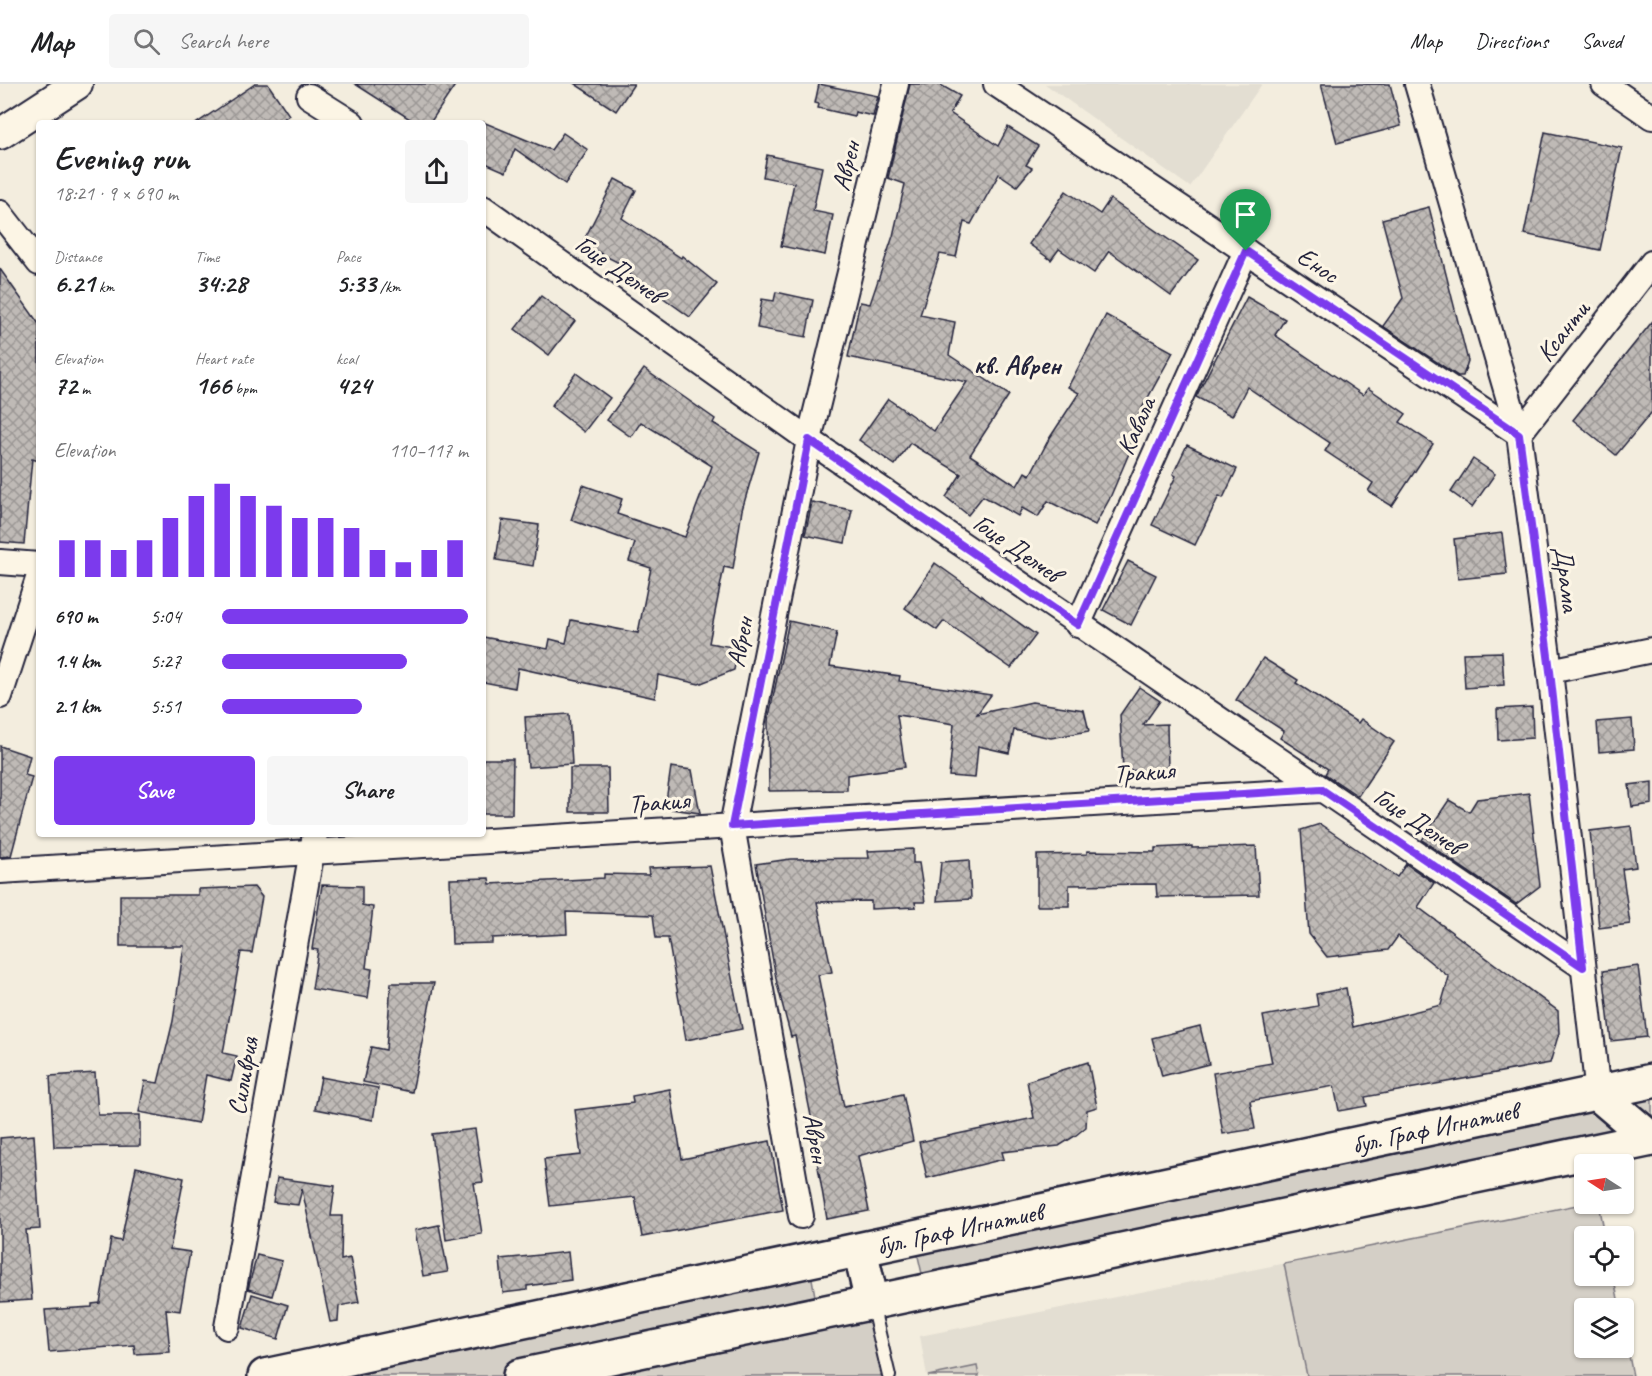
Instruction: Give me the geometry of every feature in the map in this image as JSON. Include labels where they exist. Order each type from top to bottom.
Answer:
[{"type":"main road","name":"бул. Граф Игнатиев","points":[[265,1376],[1652,1082]]},
{"type":"main road","points":[[1598,1094],[1652,1140]]},
{"type":"main road","name":"бул. Граф Игнатиев","points":[[520,1376],[1652,1140]]},
{"type":"main road","points":[[860,1250],[872,1302]]},
{"type":"street","points":[[0,134],[77,84]]},
{"type":"street","name":"Аврен","points":[[801,1216],[732,826],[809,440],[896,84]]},
{"type":"street","name":"Енос","points":[[996,84],[1519,434]]},
{"type":"street","name":"Драма","points":[[1417,84],[1519,434],[1550,671],[1598,1094]]},
{"type":"street","points":[[1604,84],[1652,117]]},
{"type":"street","points":[[309,96],[347,120]]},
{"type":"street","name":"Гоце Делчев","points":[[486,210],[809,440],[1583,967]]},
{"type":"street","points":[[0,213],[36,259]]},
{"type":"street","name":"Кавала","points":[[1078,625],[1246,251]]},
{"type":"street","name":"Ксанти","points":[[1519,434],[1652,263]]},
{"type":"street","points":[[0,562],[36,565]]},
{"type":"street","points":[[0,696],[36,585]]},
{"type":"street","points":[[1550,671],[1652,650]]},
{"type":"street","name":"Тракия","points":[[486,836],[732,826],[1321,789]]},
{"type":"street","name":"Тракия","points":[[0,871],[313,843],[461,837]]},
{"type":"street","name":"Силиврия","points":[[227,1327],[313,843]]},
{"type":"lane","points":[[872,1302],[889,1376]]},
{"type":"shaded area","points":[[1045,84],[1262,84],[1190,187]]},
{"type":"shaded area","points":[[1652,1081],[1652,1139],[926,1291],[914,1239]]},
{"type":"shaded area","points":[[1574,1206],[1574,1214],[1601,1214],[1603,1226],[1574,1226],[1574,1286],[1615,1286],[1618,1298],[1574,1298],[1574,1358],[1629,1358],[1633,1376],[927,1376],[920,1336]]},
{"type":"shaded area","points":[[1574,1206],[1574,1214],[1601,1214],[1603,1226],[1574,1226],[1574,1286],[1615,1286],[1618,1298],[1574,1298],[1574,1358],[1629,1358],[1633,1376],[1307,1376],[1284,1264]]},
{"type":"shaded area","points":[[809,1261],[818,1314],[872,1302],[889,1376],[265,1376]]},
{"type":"shaded area","points":[[977,1366],[979,1376],[928,1376]]},
{"type":"building","points":[[255,84],[268,84],[289,115],[282,120],[201,120]]},
{"type":"building","points":[[355,84],[456,84],[432,120],[411,120]]},
{"type":"building","points":[[575,84],[634,84],[616,111]]},
{"type":"building","points":[[819,84],[878,96],[873,116],[855,112],[854,116],[818,108],[819,104],[815,103]]},
{"type":"building","points":[[910,84],[939,84],[960,96],[950,113],[998,146],[1008,127],[1038,146],[1026,165],[1032,168],[1017,186],[999,174],[971,224],[964,222],[956,257],[940,254],[920,315],[955,322],[949,355],[1009,395],[970,455],[1017,486],[1025,472],[1030,475],[1049,439],[1079,393],[1068,387],[1106,315],[1173,352],[1133,425],[1140,428],[1109,500],[1095,525],[1048,501],[1038,517],[1022,508],[1018,516],[983,496],[968,515],[946,497],[961,474],[910,443],[895,465],[859,440],[888,399],[934,431],[967,382],[848,357],[860,302],[870,304],[893,236],[905,184],[888,178]]},
{"type":"building","points":[[1321,84],[1390,84],[1401,126],[1337,143]]},
{"type":"building","points":[[486,123],[551,150],[563,133],[588,150],[565,184],[515,149],[506,172],[486,163]]},
{"type":"building","points":[[1545,132],[1622,148],[1600,250],[1524,234]]},
{"type":"building","points":[[767,155],[822,167],[813,211],[833,215],[825,255],[781,246],[794,183],[763,177]]},
{"type":"building","points":[[615,179],[636,190],[622,218],[681,258],[682,256],[717,284],[690,317],[623,269],[625,266],[582,244]]},
{"type":"building","points":[[1066,191],[1100,214],[1110,199],[1198,260],[1171,296],[1109,251],[1094,273],[1059,249],[1051,260],[1029,244]]},
{"type":"building","points":[[1429,207],[1468,361],[1463,376],[1458,376],[1383,326],[1403,298],[1382,219]]},
{"type":"building","points":[[0,269],[36,320],[36,460],[32,459],[24,544],[0,542]]},
{"type":"building","points":[[776,292],[813,300],[806,337],[757,328],[762,299],[774,301]]},
{"type":"building","points":[[541,296],[575,321],[549,355],[515,329]]},
{"type":"building","points":[[1247,297],[1285,319],[1275,335],[1363,395],[1368,388],[1406,414],[1400,422],[1433,444],[1392,506],[1368,491],[1373,483],[1325,451],[1330,443],[1247,387],[1232,416],[1196,397]]},
{"type":"building","points":[[1652,322],[1652,412],[1616,455],[1573,420]]},
{"type":"building","points":[[644,369],[715,419],[713,423],[759,452],[742,510],[733,569],[724,567],[709,643],[738,648],[734,670],[699,684],[658,675],[655,698],[518,668],[515,688],[486,683],[486,638],[548,649],[550,639],[566,643],[571,620],[638,633],[651,568],[629,561],[635,543],[571,520],[583,485],[622,499],[617,514],[685,537],[712,466],[641,422],[631,437],[607,420]]},
{"type":"building","points":[[576,373],[610,398],[584,432],[551,406]]},
{"type":"building","points":[[1187,445],[1237,469],[1223,498],[1219,496],[1195,545],[1152,525],[1176,476],[1173,474]]},
{"type":"building","points":[[1473,459],[1495,474],[1472,507],[1451,492]]},
{"type":"building","points":[[812,502],[852,510],[845,543],[805,535]]},
{"type":"building","points":[[502,520],[539,525],[533,566],[496,560]]},
{"type":"building","points":[[1502,533],[1507,574],[1458,579],[1454,539]]},
{"type":"building","points":[[1128,561],[1156,575],[1131,625],[1103,610]]},
{"type":"building","points":[[935,563],[1036,635],[1011,668],[944,621],[937,630],[905,608]]},
{"type":"building","points":[[789,621],[837,632],[830,666],[900,676],[899,681],[991,695],[977,714],[1032,702],[1084,710],[1089,731],[1051,738],[1014,730],[1009,753],[978,746],[975,778],[949,776],[954,724],[897,715],[905,767],[847,775],[847,790],[769,791],[768,721]]},
{"type":"building","points":[[1502,652],[1504,685],[1465,688],[1463,653]]},
{"type":"building","points":[[1263,658],[1298,680],[1296,683],[1358,723],[1361,719],[1394,742],[1358,796],[1325,774],[1328,769],[1280,738],[1284,731],[1236,700]]},
{"type":"building","points":[[1139,687],[1160,701],[1143,725],[1167,724],[1168,769],[1123,771],[1120,715]]},
{"type":"building","points":[[1532,707],[1533,738],[1498,740],[1497,709]]},
{"type":"building","points":[[569,714],[572,764],[528,767],[525,717]]},
{"type":"building","points":[[1632,719],[1634,749],[1599,752],[1597,722]]},
{"type":"building","points":[[0,746],[30,756],[25,775],[32,777],[11,856],[0,857]]},
{"type":"building","points":[[486,759],[513,759],[512,814],[486,814]]},
{"type":"building","points":[[671,767],[692,770],[700,813],[665,808]]},
{"type":"building","points":[[570,768],[608,768],[609,812],[570,812]]},
{"type":"building","points":[[1652,782],[1652,804],[1632,807],[1629,785]]},
{"type":"building","points":[[1529,793],[1540,886],[1516,904],[1422,840],[1449,800],[1469,812],[1477,799]]},
{"type":"building","points":[[1320,824],[1397,877],[1406,864],[1434,883],[1418,907],[1558,1011],[1559,1033],[1550,1063],[1365,1097],[1367,1106],[1339,1111],[1334,1086],[1250,1101],[1255,1129],[1223,1134],[1213,1073],[1272,1063],[1263,1016],[1318,1006],[1316,994],[1346,988],[1353,1027],[1441,1005],[1449,977],[1398,936],[1388,950],[1327,957],[1309,934],[1301,830]]},
{"type":"building","points":[[1631,826],[1636,867],[1622,869],[1630,924],[1599,928],[1590,831]]},
{"type":"building","points":[[1192,846],[1192,848],[1256,846],[1259,895],[1157,897],[1156,884],[1069,885],[1069,906],[1037,906],[1037,855],[1087,854],[1087,851],[1155,852],[1155,848]]},
{"type":"building","points":[[913,849],[913,863],[919,863],[925,902],[915,902],[916,907],[871,909],[871,901],[817,902],[832,972],[818,975],[844,1107],[903,1094],[913,1141],[858,1156],[869,1211],[827,1219],[811,1126],[813,1126],[795,1036],[791,1037],[777,984],[756,864],[790,859],[869,858],[868,851]]},
{"type":"building","points":[[969,860],[971,899],[937,901],[941,862]]},
{"type":"building","points":[[710,866],[742,1029],[686,1040],[668,938],[656,938],[653,915],[566,912],[567,934],[492,938],[492,943],[452,944],[450,879],[489,878],[490,884],[604,878],[604,874],[649,875],[648,868]]},
{"type":"building","points":[[322,885],[362,886],[362,905],[373,907],[366,968],[372,969],[368,998],[312,989],[318,950],[312,949]]},
{"type":"building","points":[[254,887],[262,897],[252,953],[241,952],[223,1053],[237,1056],[231,1081],[206,1075],[198,1123],[139,1112],[145,1081],[158,1083],[173,1021],[184,946],[120,946],[120,895],[198,895],[198,889]]},
{"type":"building","points":[[1638,966],[1647,1037],[1611,1041],[1603,971]]},
{"type":"building","points":[[391,983],[434,983],[412,1092],[363,1082],[371,1047],[386,1050]]},
{"type":"building","points":[[1200,1026],[1209,1064],[1162,1076],[1152,1038]]},
{"type":"building","points":[[1088,1062],[1097,1107],[1087,1110],[1086,1127],[1075,1136],[1059,1146],[1002,1152],[1004,1159],[927,1178],[919,1142],[1034,1118],[1027,1081]]},
{"type":"building","points":[[95,1073],[98,1115],[140,1115],[140,1146],[54,1147],[50,1076]]},
{"type":"building","points":[[321,1077],[378,1088],[373,1120],[315,1109]]},
{"type":"building","points":[[670,1089],[682,1159],[770,1141],[783,1210],[642,1237],[635,1197],[550,1206],[544,1159],[581,1155],[575,1110],[633,1103],[632,1096]]},
{"type":"building","points":[[475,1129],[483,1182],[474,1183],[482,1234],[446,1240],[432,1134]]},
{"type":"building","points":[[34,1135],[40,1229],[26,1230],[32,1300],[0,1302],[0,1138]]},
{"type":"building","points":[[136,1167],[184,1178],[170,1249],[190,1252],[180,1311],[166,1309],[170,1352],[135,1354],[134,1345],[49,1352],[45,1310],[92,1307],[92,1304],[100,1303],[111,1239],[121,1241]]},
{"type":"building","points":[[277,1178],[335,1186],[331,1216],[342,1216],[341,1260],[350,1258],[359,1302],[339,1306],[338,1321],[330,1322],[302,1189],[298,1205],[273,1202]]},
{"type":"building","points":[[439,1225],[448,1272],[423,1276],[415,1230]]},
{"type":"building","points":[[568,1252],[571,1280],[527,1286],[527,1290],[503,1293],[500,1259]]},
{"type":"building","points":[[257,1255],[282,1261],[272,1296],[248,1289]]},
{"type":"building","points":[[252,1294],[288,1305],[278,1339],[242,1328]]},
{"type":"district","name":"кв. Аврен","points":[[1017,365]]},
{"type":"route","points":[[1246,251],[1519,434],[1550,671],[1583,967],[1321,789],[732,826],[809,440],[1078,625],[1246,251]]}]
